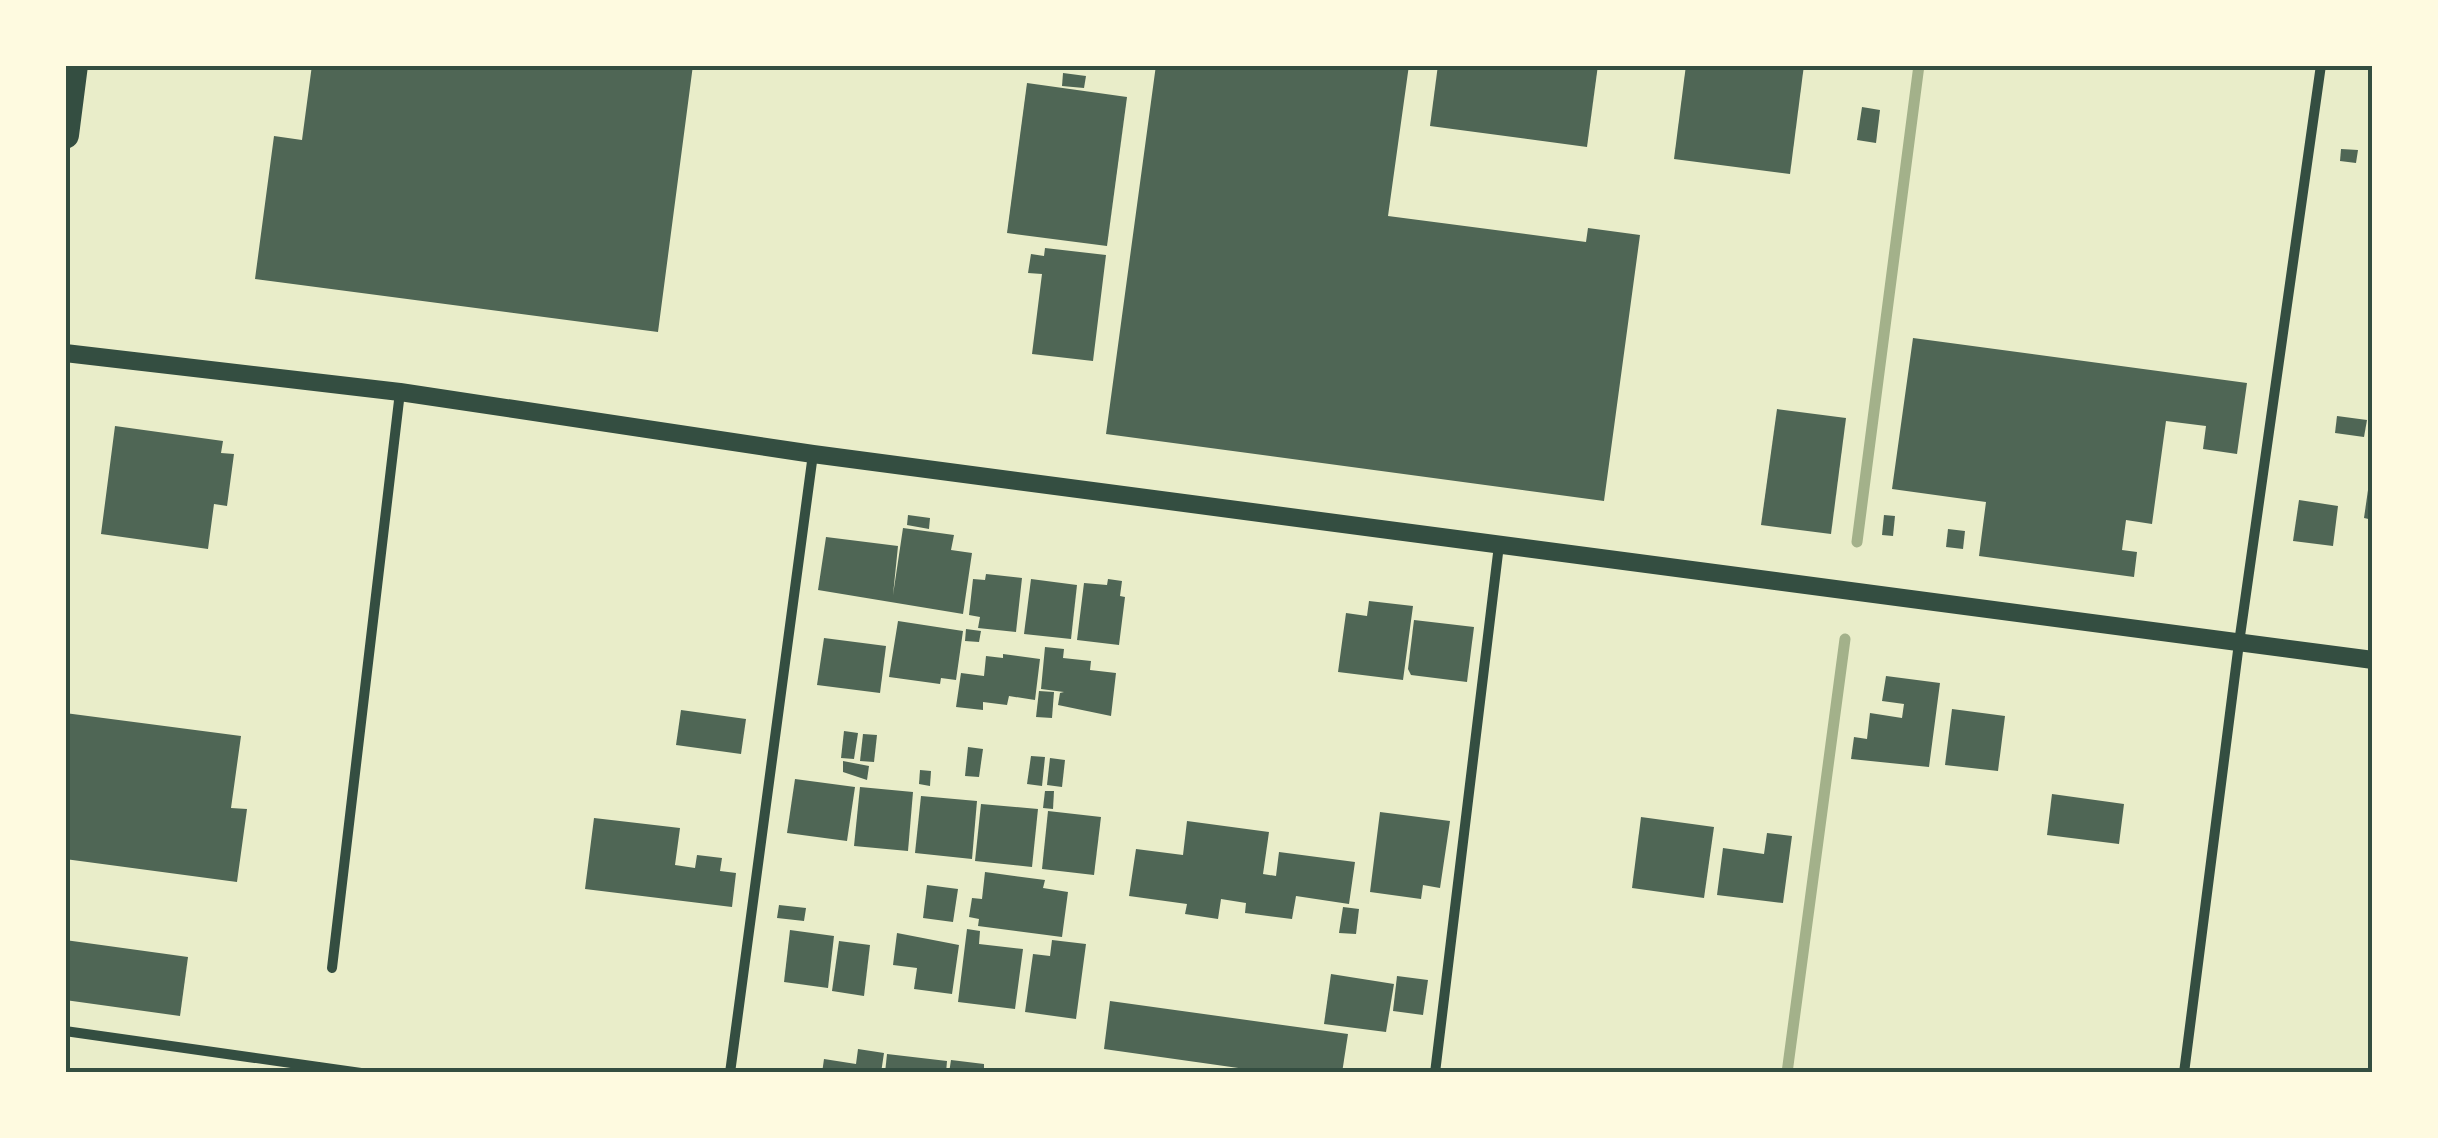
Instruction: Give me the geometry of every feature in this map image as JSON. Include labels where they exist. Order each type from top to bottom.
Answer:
[{"type":"highway","points":[[65,135],[74,65]]},
{"type":"street","points":[[2184,1073],[2239,642],[2321,65]]},
{"type":"street","points":[[65,353],[400,392],[813,454],[2373,660]]},
{"type":"street","points":[[332,968],[400,392]]},
{"type":"street","points":[[730,1073],[813,454]]},
{"type":"street","points":[[1435,1073],[1499,544]]},
{"type":"street","points":[[65,1032],[360,1073]]},
{"type":"building","points":[[312,65],[693,65],[658,332],[255,279],[274,136],[302,140]]},
{"type":"building","points":[[1156,65],[1409,65],[1388,216],[1586,242],[1588,228],[1640,235],[1604,501],[1106,434]]},
{"type":"building","points":[[1438,65],[1598,65],[1587,147],[1430,126]]},
{"type":"building","points":[[1686,65],[1804,65],[1790,174],[1674,159]]},
{"type":"building","points":[[1063,73],[1086,76],[1084,88],[1062,86]]},
{"type":"building","points":[[1027,83],[1127,97],[1107,246],[1007,233]]},
{"type":"building","points":[[1862,107],[1880,110],[1876,143],[1857,140]]},
{"type":"building","points":[[2341,149],[2358,150],[2356,163],[2340,161]]},
{"type":"building","points":[[1045,248],[1106,255],[1093,361],[1032,354],[1042,274],[1028,273],[1031,254],[1044,256]]},
{"type":"building","points":[[1913,338],[2247,383],[2237,454],[2203,449],[2206,426],[2166,421],[2152,524],[2126,520],[2122,550],[2137,552],[2134,577],[1979,556],[1986,502],[1892,489]]},
{"type":"building","points":[[1777,409],[1846,418],[1831,534],[1761,525]]},
{"type":"building","points":[[2337,416],[2367,420],[2364,437],[2335,433]]},
{"type":"building","points":[[115,426],[223,441],[221,453],[234,454],[227,506],[214,504],[208,549],[101,534]]},
{"type":"building","points":[[2373,469],[2373,520],[2364,518]]},
{"type":"building","points":[[2299,500],[2338,506],[2333,546],[2293,541]]},
{"type":"building","points":[[908,515],[930,518],[929,529],[907,525]]},
{"type":"building","points":[[1884,515],[1895,516],[1893,536],[1882,535]]},
{"type":"building","points":[[903,528],[954,535],[951,550],[972,553],[963,614],[818,590],[826,537],[898,546],[893,595]]},
{"type":"building","points":[[1948,529],[1965,531],[1963,549],[1946,547]]},
{"type":"building","points":[[986,574],[1022,578],[1016,632],[978,628],[980,617],[969,615],[973,579],[985,580]]},
{"type":"building","points":[[1031,579],[1077,585],[1071,639],[1024,634]]},
{"type":"building","points":[[1108,579],[1122,581],[1120,596],[1125,597],[1119,645],[1077,640],[1084,583],[1107,585]]},
{"type":"building","points":[[1369,601],[1413,606],[1403,680],[1338,672],[1346,613],[1367,616]]},
{"type":"building","points":[[1414,620],[1474,627],[1467,682],[1411,675],[1408,669]]},
{"type":"building","points":[[898,621],[963,631],[956,680],[941,678],[940,684],[889,677]]},
{"type":"building","points":[[966,629],[981,631],[979,642],[965,641]]},
{"type":"building","points":[[824,638],[886,646],[880,693],[817,685]]},
{"type":"building","points":[[1045,647],[1064,649],[1063,658],[1091,661],[1090,670],[1116,673],[1111,716],[1058,705],[1060,693],[1064,692],[1041,689]]},
{"type":"building","points":[[1003,654],[1040,659],[1035,700],[1009,696],[1007,705],[983,702],[983,710],[956,707],[961,673],[984,676],[986,656],[1003,658]]},
{"type":"building","points":[[1886,676],[1940,683],[1929,767],[1851,759],[1854,737],[1867,739],[1870,713],[1902,718],[1904,704],[1882,701]]},
{"type":"building","points":[[1039,691],[1054,692],[1052,718],[1036,717]]},
{"type":"building","points":[[1952,709],[2005,716],[1998,771],[1945,765]]},
{"type":"building","points":[[681,710],[746,719],[741,754],[676,745]]},
{"type":"building","points":[[65,713],[241,736],[231,808],[247,809],[237,882],[65,859]]},
{"type":"building","points":[[844,731],[858,733],[854,759],[841,758]]},
{"type":"building","points":[[863,734],[877,735],[874,762],[860,761]]},
{"type":"building","points":[[968,747],[983,749],[979,777],[965,776]]},
{"type":"building","points":[[1031,756],[1045,757],[1042,786],[1027,784]]},
{"type":"building","points":[[1050,758],[1065,760],[1062,787],[1047,785]]},
{"type":"building","points":[[843,761],[869,766],[867,780],[843,772]]},
{"type":"building","points":[[920,770],[931,771],[930,786],[919,784]]},
{"type":"building","points":[[795,779],[855,787],[847,841],[787,833]]},
{"type":"building","points":[[860,787],[913,792],[908,851],[854,846]]},
{"type":"building","points":[[1045,791],[1054,791],[1053,809],[1043,808]]},
{"type":"building","points":[[2052,794],[2124,804],[2119,844],[2047,835]]},
{"type":"building","points":[[921,796],[977,801],[972,859],[915,853]]},
{"type":"building","points":[[981,804],[1038,809],[1032,867],[975,861]]},
{"type":"building","points":[[1048,811],[1101,817],[1094,875],[1042,869]]},
{"type":"building","points":[[1380,812],[1450,821],[1440,888],[1423,885],[1421,899],[1370,892]]},
{"type":"building","points":[[1641,817],[1714,827],[1704,898],[1632,888]]},
{"type":"building","points":[[594,818],[680,828],[675,865],[695,868],[697,855],[722,858],[720,871],[736,873],[732,907],[585,889]]},
{"type":"building","points":[[1187,821],[1269,832],[1263,874],[1276,876],[1279,852],[1355,862],[1349,904],[1296,896],[1292,919],[1245,913],[1246,903],[1221,899],[1218,919],[1185,914],[1187,904],[1129,896],[1136,849],[1183,855]]},
{"type":"building","points":[[1767,833],[1792,836],[1783,903],[1717,895],[1723,848],[1764,854]]},
{"type":"building","points":[[985,872],[1045,880],[1043,888],[1068,892],[1062,937],[978,926],[979,919],[969,917],[972,898],[982,899]]},
{"type":"building","points":[[927,885],[958,889],[953,922],[923,918]]},
{"type":"building","points":[[779,905],[806,908],[804,921],[777,918]]},
{"type":"building","points":[[1343,907],[1359,909],[1356,934],[1339,933]]},
{"type":"building","points":[[967,929],[980,931],[979,944],[1023,949],[1015,1009],[958,1002]]},
{"type":"building","points":[[790,930],[834,936],[828,988],[784,982]]},
{"type":"building","points":[[897,933],[959,945],[952,994],[914,989],[917,968],[893,965]]},
{"type":"building","points":[[65,940],[188,957],[180,1016],[65,1000]]},
{"type":"building","points":[[1052,940],[1086,944],[1076,1019],[1025,1012],[1033,954],[1050,956]]},
{"type":"building","points":[[839,941],[870,945],[864,996],[832,991]]},
{"type":"building","points":[[1331,974],[1394,984],[1386,1032],[1324,1024]]},
{"type":"building","points":[[1397,976],[1428,980],[1423,1015],[1393,1011]]},
{"type":"building","points":[[1110,1001],[1348,1034],[1342,1073],[1274,1073],[1104,1049]]},
{"type":"building","points":[[858,1049],[884,1053],[881,1073],[822,1073],[824,1059],[856,1064]]},
{"type":"building","points":[[887,1054],[947,1061],[946,1073],[885,1073]]},
{"type":"building","points":[[951,1060],[984,1064],[984,1070],[992,1073],[949,1073]]},
{"type":"waterway","points":[[1857,542],[1919,65]]},
{"type":"waterway","points":[[1787,1073],[1845,639]]}]
